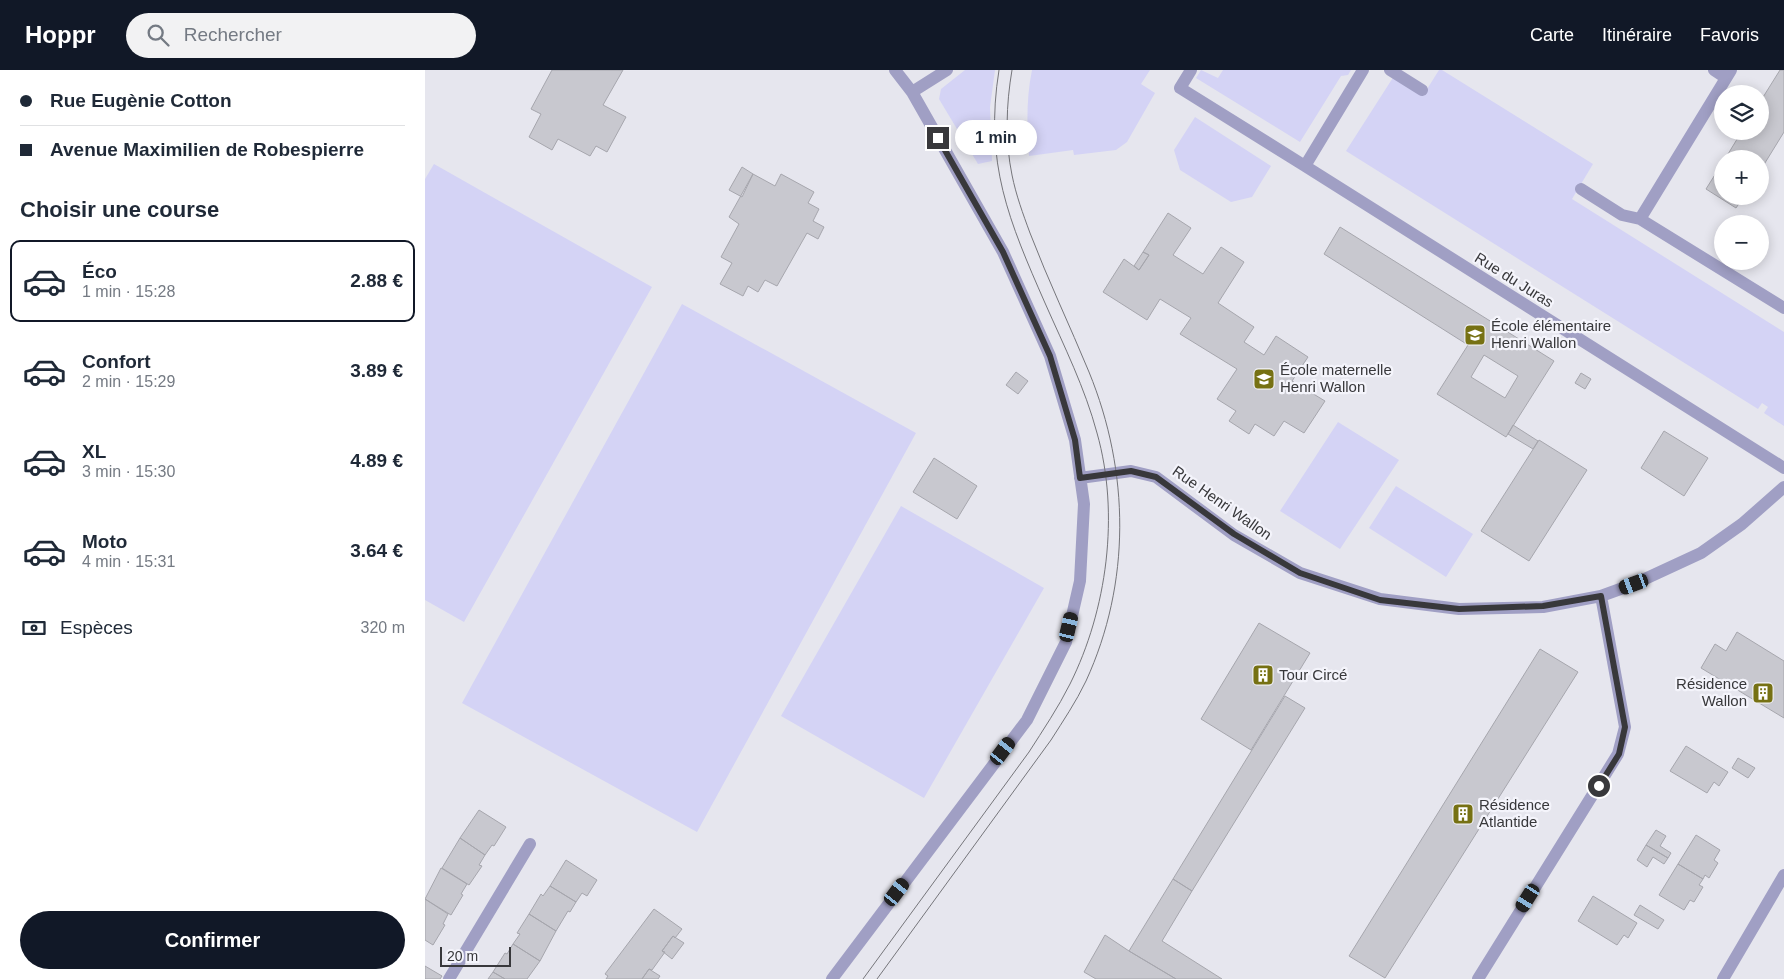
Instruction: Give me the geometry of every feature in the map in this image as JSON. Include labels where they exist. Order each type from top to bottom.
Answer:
[{"type":"street","points":[[832,979],[1027,720],[1066,642],[1080,581],[1084,504],[1075,440],[1050,356],[1003,252],[912,92],[895,70]]},
{"type":"street","points":[[912,92],[947,70]]},
{"type":"street","name":"Rue du Juras","points":[[1191,70],[1180,88],[1784,468]]},
{"type":"street","points":[[1305,166],[1363,70]]},
{"type":"street","points":[[1390,70],[1422,90]]},
{"type":"street","points":[[1640,220],[1729,74],[1714,70]]},
{"type":"street","points":[[1581,189],[1622,215],[1640,220],[1784,308]]},
{"type":"street","name":"Rue Henri Wallon","points":[[1080,478],[1131,471],[1156,477],[1234,534],[1300,573],[1380,600],[1459,609],[1543,606],[1601,596],[1634,584],[1701,553],[1743,524],[1784,487]]},
{"type":"street","points":[[1478,979],[1619,754],[1625,727],[1601,596]]},
{"type":"street","points":[[449,979],[530,844]]},
{"type":"street","points":[[1723,979],[1784,875]]},
{"type":"shaded area","points":[[965,70],[995,70],[990,107],[992,161],[978,164],[939,99],[941,89]]},
{"type":"shaded area","points":[[1032,70],[1150,70],[1141,84],[1155,93],[1127,142],[1116,150],[1074,155],[1073,150],[1029,156],[1028,113]]},
{"type":"shaded area","points":[[1201,70],[1218,78],[1223,70],[1351,70],[1348,75],[1341,76],[1300,142],[1196,78]]},
{"type":"shaded area","points":[[1439,70],[1442,70],[1593,164],[1572,199],[1784,332],[1784,426],[1764,413],[1768,407],[1762,403],[1758,409],[1346,151],[1394,76],[1424,94]]},
{"type":"shaded area","points":[[1195,117],[1271,166],[1252,197],[1231,202],[1180,170],[1174,150]]},
{"type":"shaded area","points":[[434,164],[652,287],[464,622],[425,600],[425,179]]},
{"type":"shaded area","points":[[682,304],[916,433],[697,832],[462,703]]},
{"type":"shaded area","points":[[1338,422],[1399,460],[1340,549],[1280,511]]},
{"type":"shaded area","points":[[1396,486],[1473,534],[1446,577],[1369,528]]},
{"type":"shaded area","points":[[901,506],[1044,588],[924,798],[781,716]]},
{"type":"building","points":[[552,70],[623,70],[603,105],[626,117],[607,152],[596,146],[590,156],[558,139],[552,150],[529,137],[541,114],[531,109]]},
{"type":"building","points":[[1780,70],[1784,70],[1784,132],[1769,156],[1769,150],[1730,150],[1737,140],[1769,140],[1769,88]]},
{"type":"building","points":[[742,167],[753,174],[742,197],[729,190]]},
{"type":"building","points":[[753,174],[775,186],[781,174],[814,192],[808,203],[819,209],[813,221],[824,227],[818,239],[807,233],[777,286],[765,280],[758,292],[748,286],[743,296],[720,284],[732,263],[721,257],[739,224],[729,217]]},
{"type":"building","points":[[1714,176],[1714,194],[1706,189]]},
{"type":"building","points":[[1168,213],[1191,228],[1173,255],[1203,274],[1221,247],[1244,262],[1218,303],[1254,327],[1244,342],[1264,355],[1276,336],[1308,357],[1292,381],[1325,401],[1304,433],[1284,421],[1274,436],[1255,424],[1249,434],[1229,421],[1236,411],[1217,399],[1237,369],[1180,334],[1191,318],[1160,299],[1147,320],[1103,292],[1124,259],[1139,270],[1149,255],[1143,252]]},
{"type":"building","points":[[1340,227],[1554,361],[1506,437],[1437,394],[1468,345],[1324,254]],"holes":[[[1484,355],[1518,376],[1505,398],[1471,377]]]},
{"type":"building","points":[[1143,252],[1149,255],[1139,270],[1134,266]]},
{"type":"building","points":[[1016,372],[1028,381],[1018,394],[1006,385]]},
{"type":"building","points":[[1581,373],[1591,379],[1585,389],[1575,383]]},
{"type":"building","points":[[1513,425],[1538,441],[1533,449],[1508,434]]},
{"type":"building","points":[[1664,431],[1708,458],[1684,496],[1641,468]]},
{"type":"building","points":[[1539,440],[1587,470],[1529,561],[1481,531]]},
{"type":"building","points":[[934,458],[977,486],[957,519],[913,492]]},
{"type":"building","name":"Tour Circé","points":[[1259,623],[1310,653],[1251,750],[1201,719]]},
{"type":"building","name":"Résidence Wallon","points":[[1737,632],[1784,661],[1784,718],[1701,668],[1715,644],[1726,651]]},
{"type":"building","name":"Résidence Atlantide","points":[[1540,649],[1578,672],[1385,978],[1349,956]]},
{"type":"building","points":[[1285,696],[1305,708],[1192,891],[1173,879]]},
{"type":"building","points":[[1686,746],[1728,772],[1719,786],[1714,782],[1707,793],[1670,771]]},
{"type":"building","points":[[1738,758],[1755,768],[1748,778],[1732,768]]},
{"type":"building","points":[[479,810],[506,827],[494,846],[492,845],[485,855],[460,838]]},
{"type":"building","points":[[1656,830],[1666,836],[1660,846],[1671,853],[1668,858],[1646,845]]},
{"type":"building","points":[[1696,835],[1720,850],[1714,860],[1718,863],[1709,878],[1705,875],[1703,879],[1678,864]]},
{"type":"building","points":[[460,838],[485,855],[479,865],[482,866],[469,885],[442,868]]},
{"type":"building","points":[[1646,845],[1668,858],[1664,864],[1653,857],[1647,867],[1637,860]]},
{"type":"building","points":[[566,860],[597,880],[587,896],[582,893],[576,902],[550,886]]},
{"type":"building","points":[[1678,864],[1703,879],[1699,885],[1703,887],[1694,902],[1690,900],[1684,910],[1659,895]]},
{"type":"building","points":[[441,868],[467,884],[451,915],[425,899]]},
{"type":"building","points":[[1173,879],[1192,891],[1162,941],[1222,979],[1176,979],[1129,951]]},
{"type":"building","points":[[550,886],[576,902],[556,931],[529,914],[541,894],[543,896]]},
{"type":"building","points":[[1593,896],[1637,923],[1628,938],[1624,935],[1617,945],[1578,921]]},
{"type":"building","points":[[425,899],[448,914],[443,924],[445,925],[433,945],[425,940]]},
{"type":"building","points":[[1640,905],[1664,920],[1658,929],[1634,915]]},
{"type":"building","points":[[654,909],[682,929],[675,938],[673,936],[662,951],[665,952],[652,970],[649,969],[642,979],[606,979],[608,976],[605,974]]},
{"type":"building","points":[[529,914],[556,931],[540,961],[513,944],[520,934],[517,933]]},
{"type":"building","points":[[1105,935],[1176,979],[1096,979],[1084,972]]},
{"type":"building","points":[[673,936],[684,943],[672,959],[662,951]]},
{"type":"building","points":[[513,944],[540,961],[527,979],[505,979],[493,972]]},
{"type":"building","points":[[425,966],[442,976],[440,979],[425,979]]},
{"type":"building","points":[[649,969],[660,976],[658,979],[642,979]]},
{"type":"building","points":[[493,972],[505,979],[488,979]]},
{"type":"tram line","points":[[863,979],[1029,752],[1061,702],[1083,655],[1093,625],[1106,561],[1108,496],[1104,464],[1097,433],[1080,383],[1021,245],[1003,191],[997,163],[995,134],[995,103],[999,70]]},
{"type":"tram line","points":[[877,979],[1051,740],[1074,704],[1086,681],[1101,644],[1118,567],[1120,527],[1118,488],[1112,449],[1102,410],[1089,372],[1030,233],[1012,175],[1007,123],[1008,96],[1012,70]]},
{"type":"place","name":"École élémentaire Henri Wallon","points":[[1475,335]]},
{"type":"place","name":"École maternelle Henri Wallon","points":[[1264,379]]},
{"type":"place","name":"Tour Circé","points":[[1263,675]]},
{"type":"place","name":"Résidence Wallon","points":[[1763,693]]},
{"type":"place","name":"Résidence Atlantide","points":[[1463,814]]},
{"type":"route","points":[[938,138],[1003,252],[1050,356],[1075,440],[1080,478],[1131,471],[1156,477],[1234,534],[1300,573],[1380,600],[1459,609],[1543,606],[1601,596],[1625,727],[1619,754],[1599,786]]}]
